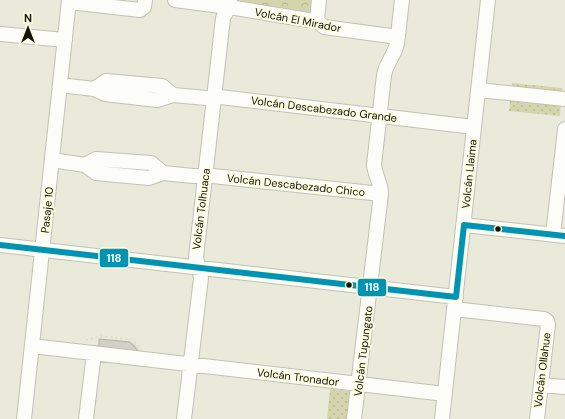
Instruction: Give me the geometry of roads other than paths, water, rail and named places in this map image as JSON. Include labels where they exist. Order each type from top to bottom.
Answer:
[{"type":"street","name":"Volcán El Mirador","points":[[175,0],[230,3],[317,21],[324,26],[398,37]]},
{"type":"street","points":[[317,21],[319,0]]},
{"type":"street","name":"Volcán Tupungato","points":[[354,419],[381,194],[380,184],[374,165],[379,115],[384,75],[395,50],[398,37],[402,0]]},
{"type":"street","name":"Volcán Llaima","points":[[442,419],[488,0]]},
{"type":"street","points":[[69,1],[137,10],[144,4]]},
{"type":"street","name":"Pasaje 10","points":[[24,419],[69,1]]},
{"type":"street","name":"Volcán Tolhuaca","points":[[184,419],[201,278],[196,257],[223,18],[230,3]]},
{"type":"street","points":[[0,34],[65,40]]},
{"type":"street","name":"Volcán Descabezado Grande","points":[[60,85],[94,89],[106,81],[162,86],[172,95],[206,98],[220,97],[474,127]]},
{"type":"street","points":[[479,90],[565,99]]},
{"type":"street","points":[[464,225],[559,236],[564,138]]},
{"type":"street","name":"Volcán Descabezado Chico","points":[[52,160],[85,165],[96,159],[151,163],[163,173],[213,176],[381,194]]},
{"type":"street","points":[[0,245],[370,288],[455,303]]},
{"type":"street","name":"Volcán Ollahue","points":[[455,303],[547,321],[548,324],[537,419]]},
{"type":"street","name":"Volcán Tronador","points":[[32,346],[445,394]]},
{"type":"street","points":[[86,419],[94,353]]},
{"type":"street","points":[[541,385],[565,387]]}]
